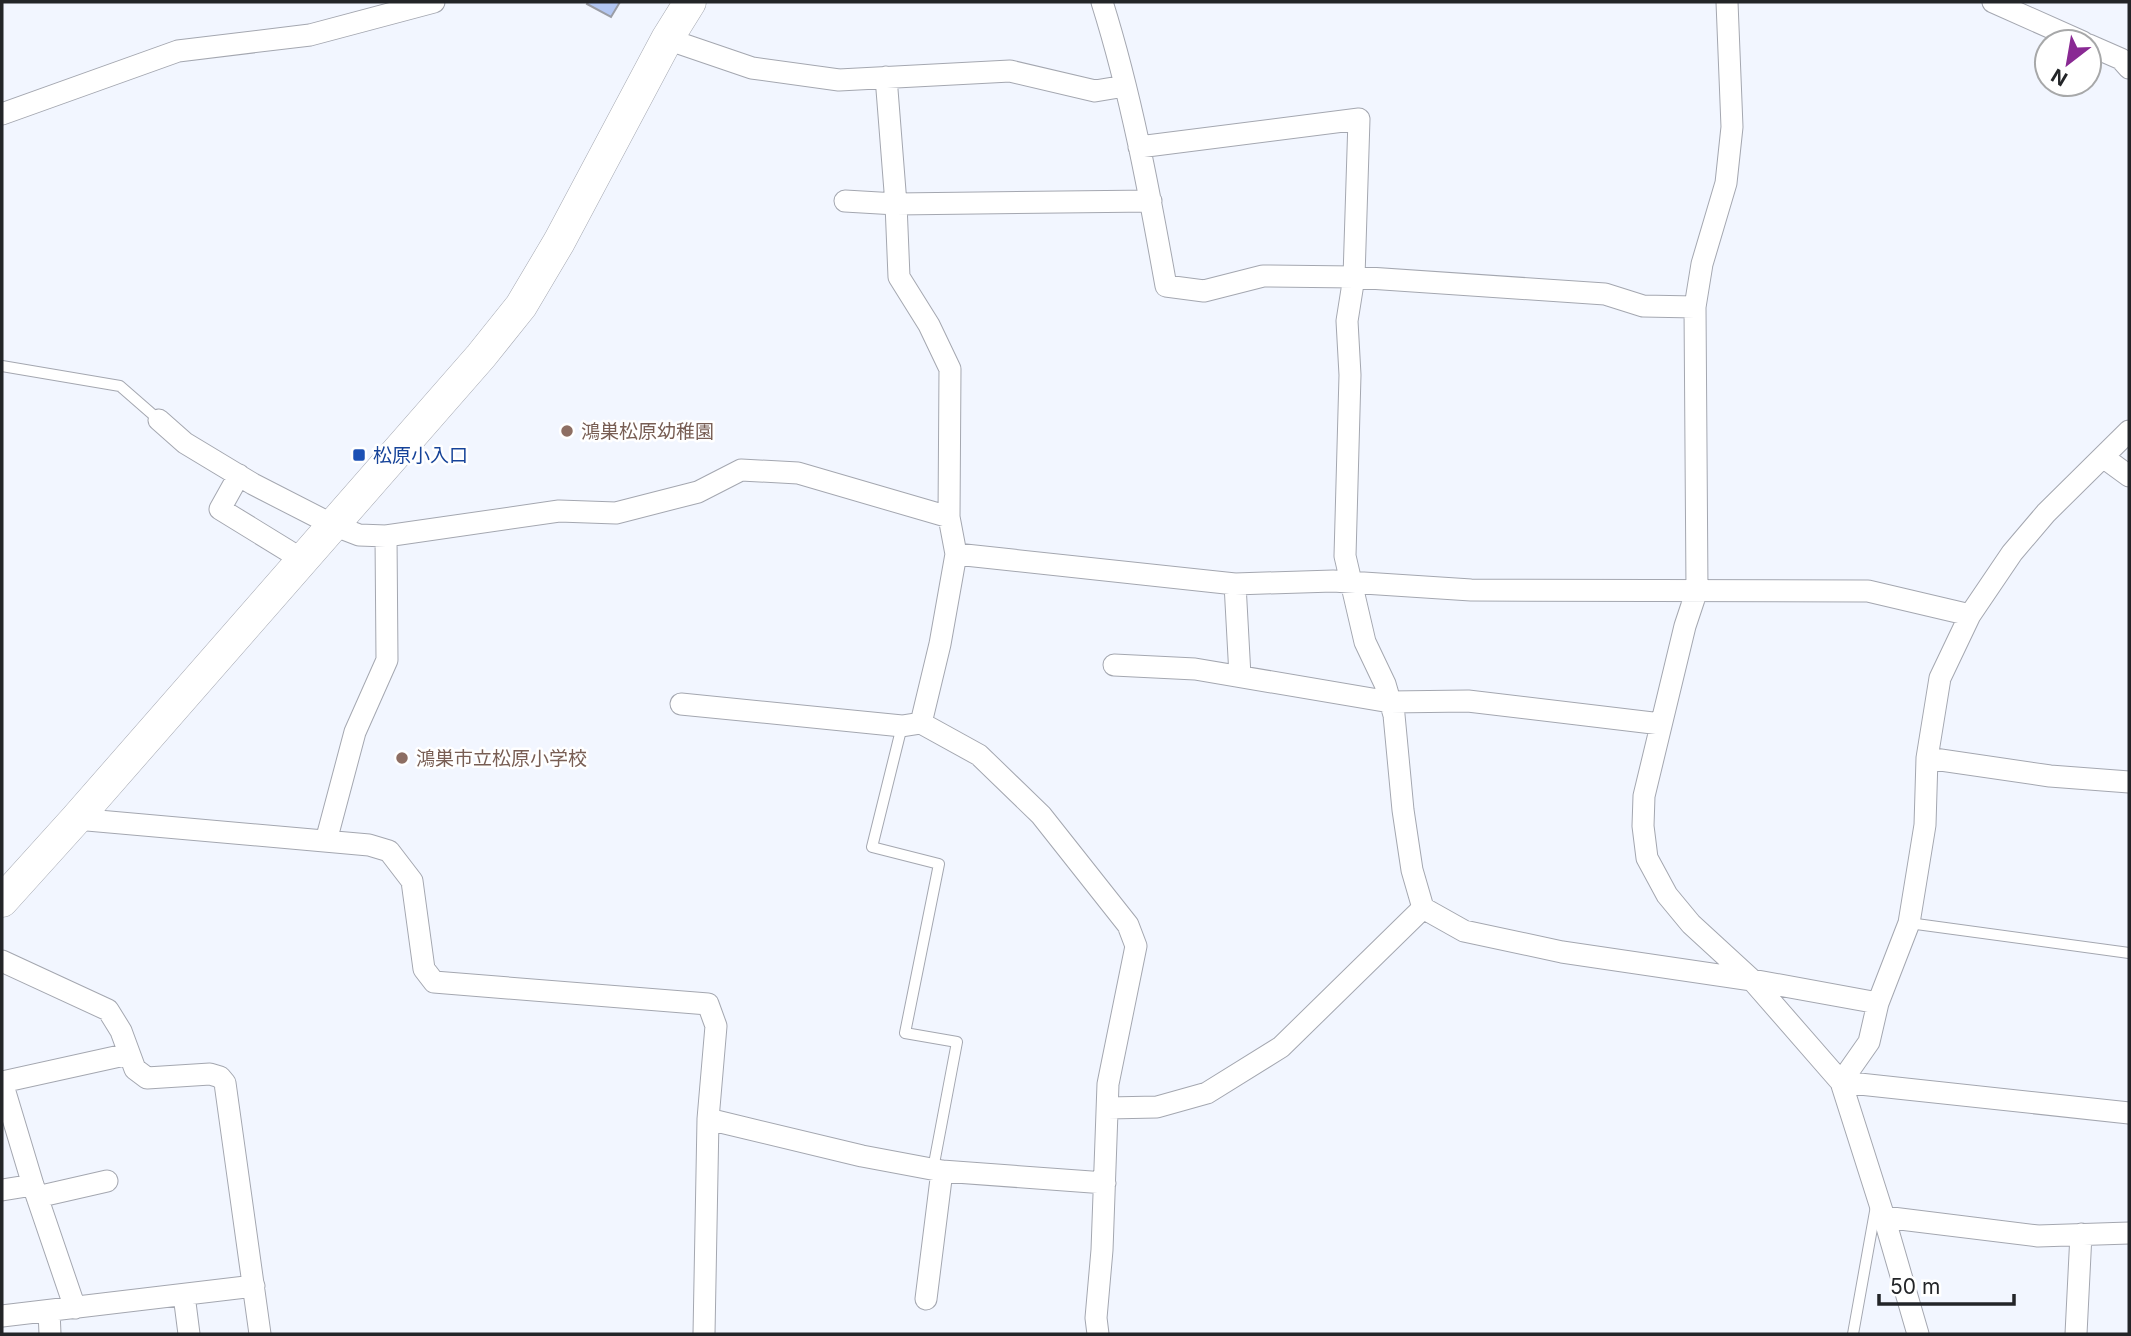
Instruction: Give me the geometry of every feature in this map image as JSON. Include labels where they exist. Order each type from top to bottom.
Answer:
[{"type":"main road","points":[[2,901],[473,366],[522,306],[566,230],[667,39],[690,2]]},
{"type":"street","points":[[2,114],[178,51],[310,35],[434,2]]},
{"type":"street","points":[[1102,2],[1139,147],[1166,286],[1204,291],[1262,275],[1354,277],[1605,294],[1643,306],[1695,307]]},
{"type":"street","points":[[1727,2],[1732,127],[1726,183],[1702,264],[1695,307],[1697,590],[1685,626],[1644,796],[1643,826],[1647,858],[1667,895],[1690,923],[1752,980],[1841,1082],[1878,1197],[1917,1334]]},
{"type":"street","points":[[1993,2],[2052,28]]},
{"type":"street","points":[[667,39],[752,68],[839,80],[1010,71],[1095,91],[1125,86]]},
{"type":"street","points":[[2103,51],[2121,59],[2129,68]]},
{"type":"street","points":[[887,77],[899,277],[929,325],[950,369],[949,517],[956,554],[940,643],[912,724]]},
{"type":"street","points":[[1139,147],[1359,119],[1354,277],[1347,321],[1350,375],[1345,556],[1365,642],[1385,684],[1394,715],[1412,870],[1423,908],[1464,931],[1562,952],[1752,980],[1878,1003]]},
{"type":"street","points":[[845,201],[896,204],[1151,201]]},
{"type":"street","points":[[159,420],[185,443],[239,475],[333,525],[359,535],[386,536],[559,511],[616,513],[698,492],[740,470],[798,473],[949,517]]},
{"type":"street","points":[[1841,1082],[1869,1042],[1878,1003],[1909,923],[1924,825],[1927,758],[1940,678],[1970,614],[2012,553],[2037,523],[2129,431]]},
{"type":"street","points":[[2104,457],[2129,476]]},
{"type":"street","points":[[239,475],[220,509],[303,560]]},
{"type":"street","points":[[326,841],[355,732],[387,660],[386,536]]},
{"type":"street","points":[[956,554],[1235,584],[1333,581],[1471,590],[1868,590],[1970,614]]},
{"type":"street","points":[[1235,584],[1240,676]]},
{"type":"street","points":[[1114,665],[1195,668],[1390,702],[1468,701],[1661,724]]},
{"type":"street","points":[[681,704],[912,724],[979,755],[1041,815],[1128,925],[1136,946],[1108,1084],[1096,1318],[1098,1334]]},
{"type":"street","points":[[1927,758],[2050,776],[2129,782]]},
{"type":"street","points":[[76,819],[369,845],[390,851],[412,881],[424,969],[434,982],[708,1004],[716,1026],[708,1119],[704,1334]]},
{"type":"street","points":[[1108,1108],[1157,1107],[1207,1093],[1281,1047],[1423,908]]},
{"type":"street","points":[[2,961],[108,1010],[121,1031],[135,1069],[147,1078],[210,1074],[220,1077],[225,1083],[260,1334]]},
{"type":"street","points":[[75,1308],[35,1191],[2,1082],[129,1054]]},
{"type":"street","points":[[1841,1082],[2129,1113]]},
{"type":"street","points":[[708,1119],[862,1156],[938,1170],[1105,1183]]},
{"type":"street","points":[[926,1299],[938,1170]]},
{"type":"street","points":[[2,1190],[35,1191],[107,1181]]},
{"type":"street","points":[[1884,1217],[2038,1236],[2129,1233]]},
{"type":"street","points":[[2076,1334],[2081,1234]]},
{"type":"street","points":[[2,1316],[254,1286]]},
{"type":"street","points":[[184,1295],[190,1334]]},
{"type":"street","points":[[49,1311],[50,1334]]},
{"type":"lane","points":[[2,366],[120,386],[159,420]]},
{"type":"lane","points":[[912,724],[872,847],[939,864],[905,1033],[957,1042],[938,1170]]},
{"type":"lane","points":[[1909,923],[2129,953]]},
{"type":"lane","points":[[1853,1334],[1878,1197]]},
{"type":"building","points":[[620,2],[611,17],[587,4]]},
{"type":"place","name":"鴻巣松原幼稚園","points":[[567,431]]},
{"type":"place","name":"松原小入口","points":[[359,455]]},
{"type":"place","name":"鴻巣市立松原小学校","points":[[402,758]]}]
